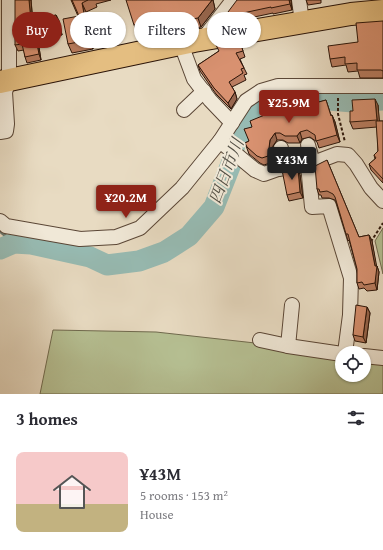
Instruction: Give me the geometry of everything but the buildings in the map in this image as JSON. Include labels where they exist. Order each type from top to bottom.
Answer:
[{"type":"main road","points":[[199,40],[351,14],[383,11]]},
{"type":"main road","points":[[5,81],[162,48]]},
{"type":"street","points":[[0,132],[6,131],[7,124],[5,81],[9,0]]},
{"type":"street","points":[[203,39],[233,0]]},
{"type":"street","points":[[299,0],[302,22]]},
{"type":"street","points":[[182,48],[194,79],[232,123]]},
{"type":"street","points":[[0,221],[6,226],[80,239],[116,237],[140,228],[182,188],[224,144],[232,123],[246,101],[261,91],[278,86],[383,86]]},
{"type":"street","points":[[184,110],[204,91]]},
{"type":"street","points":[[224,144],[255,170],[264,174],[278,169],[311,164],[337,154],[348,155],[356,164],[371,188],[383,202]]},
{"type":"street","points":[[308,145],[311,164],[312,207],[329,206],[351,278],[350,315],[347,346]]},
{"type":"street","points":[[278,169],[281,148]]},
{"type":"street","points":[[288,346],[292,305]]},
{"type":"street","points":[[260,340],[335,353]]},
{"type":"street","points":[[371,357],[383,358]]},
{"type":"path","points":[[338,93],[338,114],[348,155]]},
{"type":"path","points":[[365,241],[372,240],[383,223]]},
{"type":"green space","points":[[383,228],[383,274],[375,241]]},
{"type":"green space","points":[[53,330],[156,332],[335,352],[335,382],[371,382],[371,358],[383,361],[383,394],[40,394]]},
{"type":"waterway","name":"四日市川","points":[[0,249],[14,243],[31,244],[90,257],[107,265],[139,261],[164,252],[189,236],[214,207],[231,164],[235,144],[254,104],[277,94],[353,102],[383,100]]},
{"type":"waterway","points":[[0,231],[14,243]]}]
